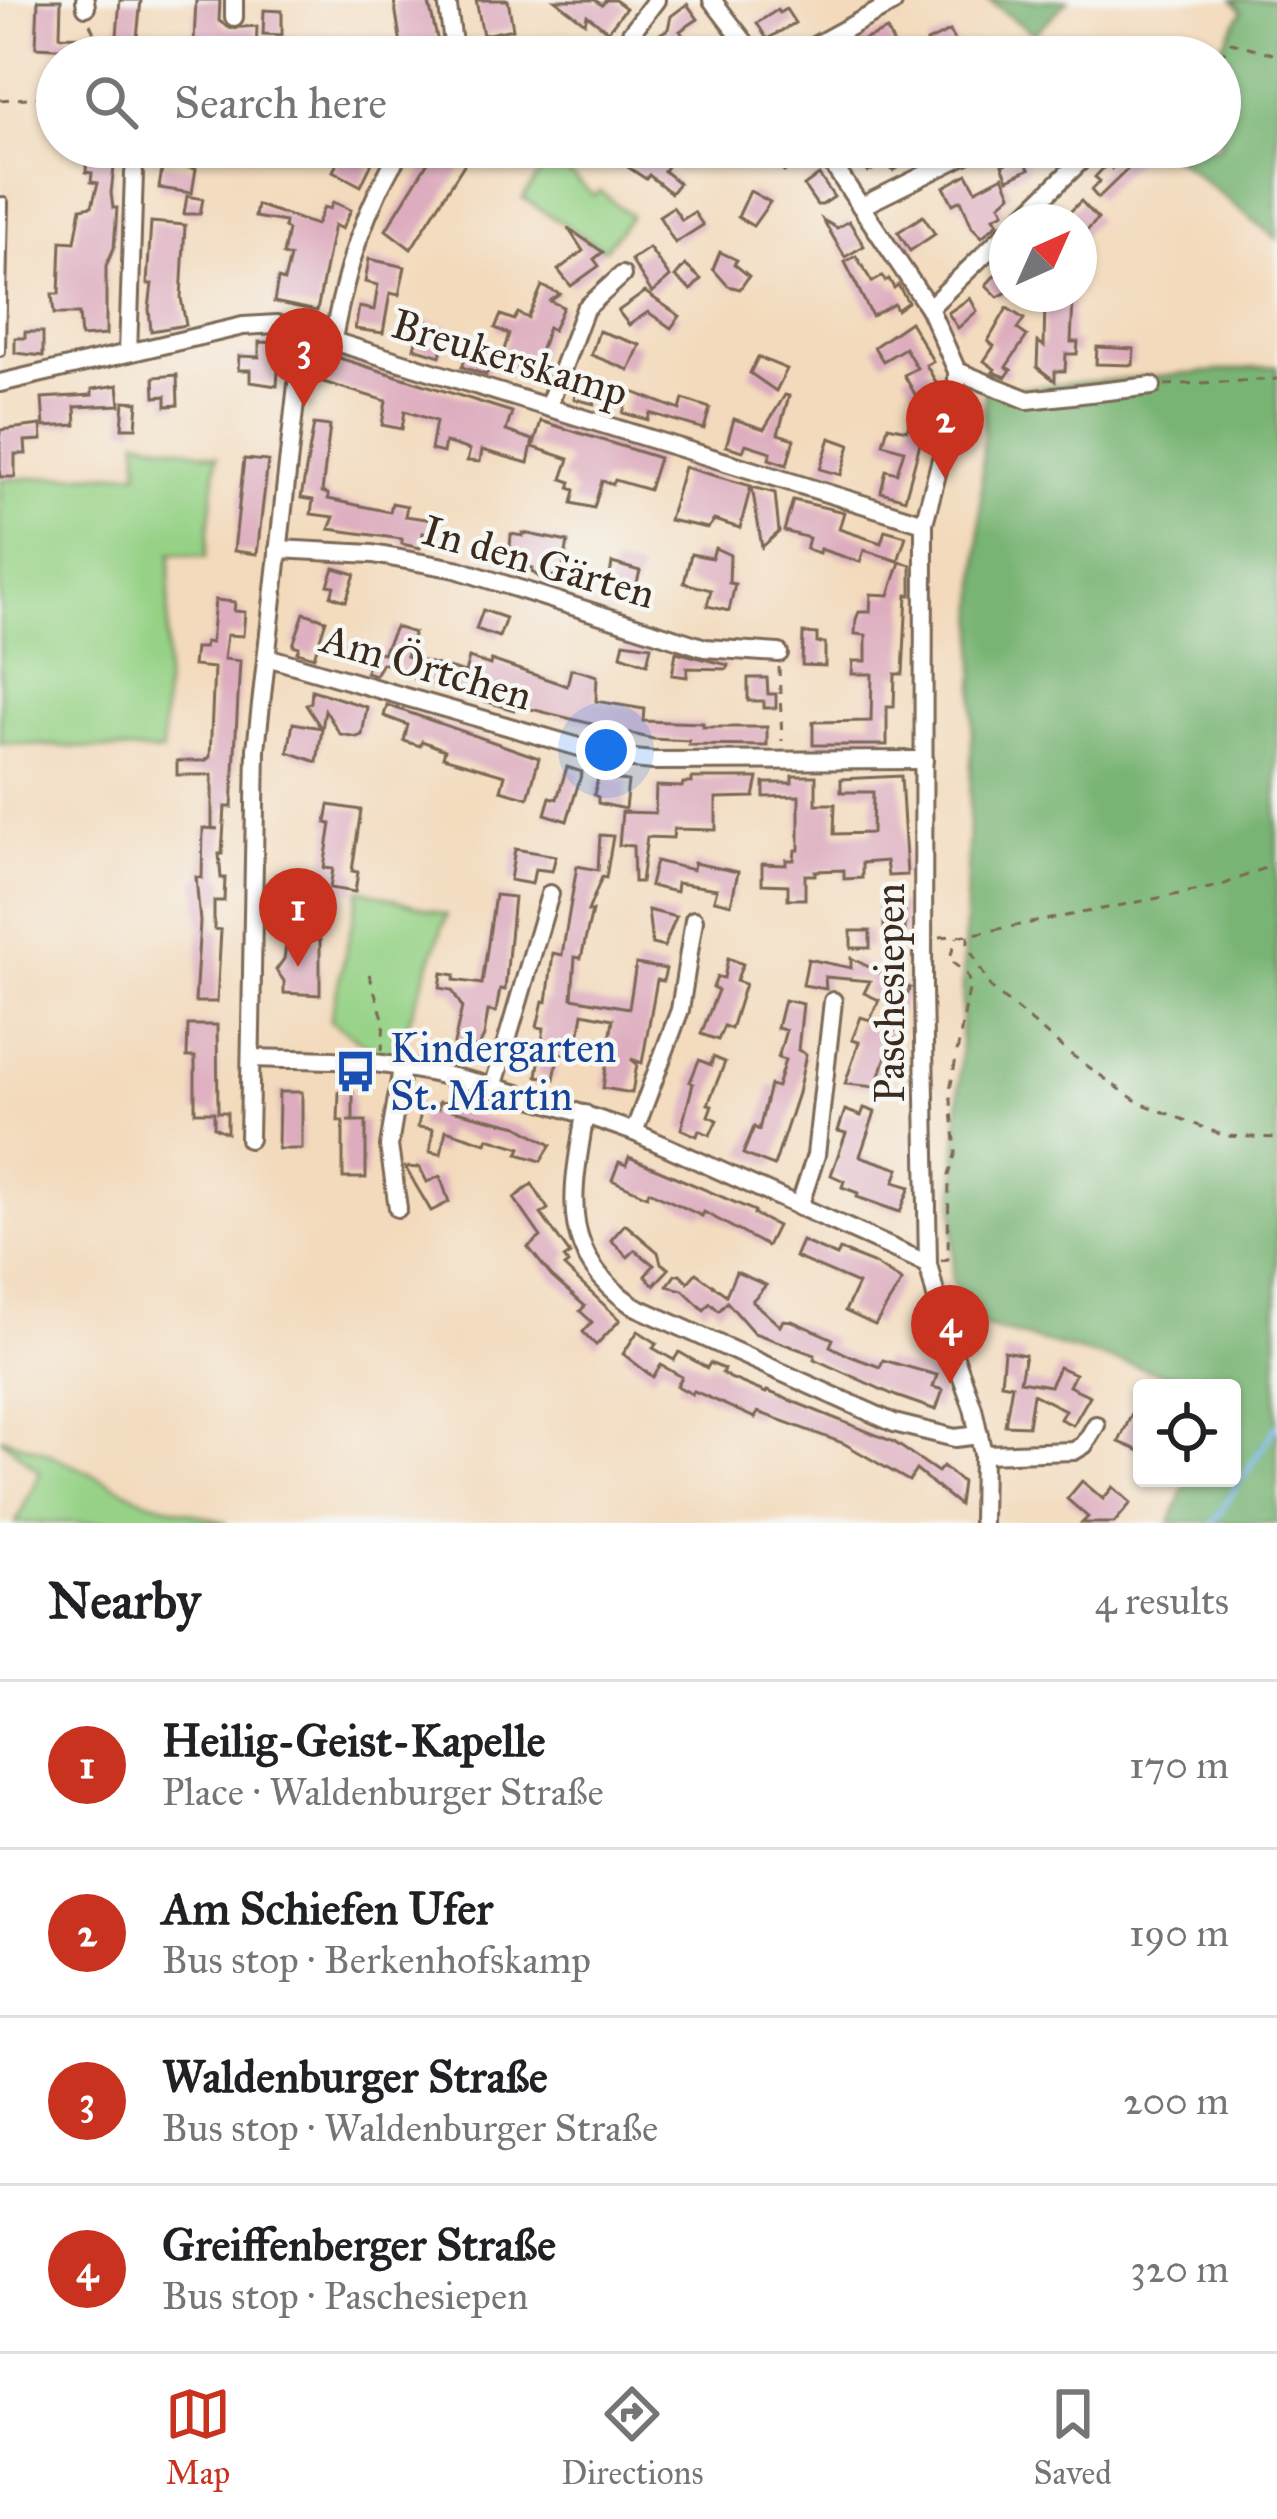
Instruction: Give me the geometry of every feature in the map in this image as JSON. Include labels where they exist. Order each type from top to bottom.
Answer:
[{"type":"street","points":[[447,0],[451,36]]},
{"type":"street","points":[[630,36],[656,0]]},
{"type":"street","points":[[712,0],[740,36]]},
{"type":"street","points":[[832,36],[893,3]]},
{"type":"street","points":[[333,339],[346,272],[360,231],[393,168]]},
{"type":"street","points":[[836,168],[929,308],[958,371],[1028,400],[1152,386]]},
{"type":"street","points":[[862,206],[939,168]]},
{"type":"street","points":[[1036,204],[1073,168]]},
{"type":"street","points":[[128,353],[134,173]]},
{"type":"street","points":[[929,308],[989,250]]},
{"type":"street","points":[[548,407],[585,309],[622,275]]},
{"type":"street","name":"Breukerskamp","points":[[0,383],[243,326],[277,324],[924,523]]},
{"type":"street","points":[[249,1139],[254,792],[303,331]]},
{"type":"street","name":"Paschesiepen","points":[[958,371],[957,399],[924,523],[928,1264],[981,1445],[982,1523]]},
{"type":"street","name":"In den Gärten","points":[[278,549],[373,554],[456,569],[704,648],[779,653]]},
{"type":"street","name":"Am Örtchen","points":[[267,657],[614,757],[653,761],[923,760]]},
{"type":"street","points":[[493,1088],[550,894]]},
{"type":"street","points":[[634,1132],[680,1010],[694,920]]},
{"type":"street","points":[[799,1207],[815,1155],[833,1001]]},
{"type":"street","points":[[251,1058],[402,1067],[584,1114],[928,1264]]},
{"type":"street","points":[[398,1208],[389,1146],[402,1067]]},
{"type":"street","points":[[584,1114],[574,1190],[575,1229],[587,1262],[613,1292],[632,1305],[894,1423],[981,1445],[1074,1450],[1084,1445],[1096,1425]]},
{"type":"lane","points":[[0,350],[3,202]]},
{"type":"path","points":[[86,3],[96,36]]},
{"type":"path","points":[[1241,45],[1277,55]]},
{"type":"path","points":[[0,100],[36,96]]},
{"type":"path","points":[[1152,386],[1277,380]]},
{"type":"path","points":[[779,653],[783,761]]},
{"type":"path","points":[[925,937],[968,935],[1220,886],[1277,863]]},
{"type":"path","points":[[928,1264],[948,1259],[949,1175],[956,1152],[950,1090],[970,985],[966,973],[949,960],[957,935]]},
{"type":"path","points":[[968,935],[968,946],[991,988],[1138,1102],[1225,1136],[1277,1138]]},
{"type":"path","points":[[369,974],[384,1021],[380,1064]]},
{"type":"green space","points":[[988,0],[1068,0],[1034,34]]},
{"type":"green space","points":[[1233,0],[1277,0],[1277,239],[1187,168],[1241,168],[1241,36],[1228,36],[1242,12]]},
{"type":"green space","points":[[543,168],[563,168],[594,196],[600,191],[631,216],[604,250],[523,198]]},
{"type":"green space","points":[[1277,366],[1277,1523],[1170,1523],[1184,1487],[1241,1487],[1241,1379],[1184,1379],[975,1324],[952,1280],[985,391]]},
{"type":"green space","points":[[138,439],[217,456],[206,557],[171,553],[162,752],[0,743],[0,480],[138,472]]},
{"type":"green space","points":[[360,889],[447,915],[407,1026],[403,1055],[376,1052],[330,1020]]},
{"type":"green space","points":[[0,1437],[43,1451],[148,1501],[227,1523],[16,1523],[40,1472]]},
{"type":"building","points":[[38,0],[61,0],[60,36],[36,36]]},
{"type":"building","points":[[120,0],[141,0],[137,36],[117,36]]},
{"type":"building","points":[[196,0],[220,0],[219,21],[229,28],[257,26],[257,36],[194,36]]},
{"type":"building","points":[[394,0],[428,0],[437,36],[400,36]]},
{"type":"building","points":[[476,0],[508,0],[513,29],[483,35]]},
{"type":"building","points":[[555,0],[595,0],[602,5],[615,0],[626,8],[608,31],[587,15],[585,23]]},
{"type":"building","points":[[687,4],[698,19],[680,31],[683,36],[661,36],[671,16]]},
{"type":"building","points":[[786,9],[795,23],[765,36],[757,23]]},
{"type":"building","points":[[264,10],[282,11],[282,35],[263,34]]},
{"type":"building","points":[[86,168],[114,168],[111,193],[113,208],[117,208],[114,248],[106,266],[106,335],[81,337],[79,314],[54,314],[52,294],[59,294],[61,241],[75,242],[81,208],[92,206],[98,183],[91,182],[92,173]]},
{"type":"building","points":[[162,168],[196,169],[192,193],[159,188]]},
{"type":"building","points":[[334,168],[370,168],[361,186]]},
{"type":"building","points":[[424,168],[462,168],[411,249],[386,230]]},
{"type":"building","points":[[630,168],[666,168],[679,183],[671,193],[649,175],[646,179]]},
{"type":"building","points":[[1003,168],[1029,168],[1029,169],[1008,179]]},
{"type":"building","points":[[1103,168],[1129,168],[1098,198],[1091,190],[1100,181],[1095,177]]},
{"type":"building","points":[[967,174],[976,190],[1003,176],[1011,194],[1000,204],[989,204],[989,231],[982,237],[972,227],[961,200],[953,204],[944,187]]},
{"type":"building","points":[[819,175],[834,197],[822,205],[817,205],[804,186]]},
{"type":"building","points":[[750,191],[770,202],[753,226],[738,217]]},
{"type":"building","points":[[187,196],[203,199],[200,214],[184,214]]},
{"type":"building","points":[[333,202],[351,210],[342,229],[334,225],[317,311],[274,302],[278,279],[284,281],[290,257],[283,255],[288,230],[285,222],[255,217],[257,205],[316,225],[324,207],[330,209]]},
{"type":"building","points":[[673,207],[682,220],[694,212],[703,225],[675,243],[659,216]]},
{"type":"building","points":[[923,216],[935,234],[910,251],[898,232]]},
{"type":"building","points":[[823,220],[837,228],[849,221],[864,246],[845,257]]},
{"type":"building","points":[[151,222],[185,225],[181,298],[186,325],[151,331],[152,284],[147,284]]},
{"type":"building","points":[[568,228],[603,252],[594,259],[599,266],[571,286],[558,270],[583,251]]},
{"type":"building","points":[[649,248],[670,277],[652,293],[631,260]]},
{"type":"building","points":[[720,252],[737,260],[734,264],[749,276],[740,289],[728,286],[713,269]]},
{"type":"building","points":[[856,256],[872,282],[882,276],[889,279],[908,302],[872,316],[845,262]]},
{"type":"building","points":[[369,259],[405,267],[399,295],[390,293],[383,333],[355,329],[359,307],[374,310],[378,285],[365,282]]},
{"type":"building","points":[[685,265],[701,279],[691,290],[675,277]]},
{"type":"building","points":[[542,286],[560,294],[550,301],[563,307],[553,330],[548,327],[530,383],[498,369],[509,334],[495,328],[501,315],[514,320],[518,313],[528,318]]},
{"type":"building","points":[[645,292],[680,316],[671,328],[648,312],[629,325],[618,311]]},
{"type":"building","points":[[970,298],[977,311],[958,328],[948,313]]},
{"type":"building","points":[[1005,312],[1024,319],[1017,329],[1027,336],[1006,367],[1011,370],[1006,377],[993,372],[984,361],[994,346],[988,341]]},
{"type":"building","points":[[1045,312],[1072,312],[1071,342],[1078,342],[1077,354],[1066,354],[1065,371],[1055,371],[1055,381],[1037,367],[1038,342],[1044,346]]},
{"type":"building","points":[[422,320],[449,328],[440,356],[414,348]]},
{"type":"building","points":[[910,322],[933,361],[926,365],[937,384],[916,396],[904,375],[917,368],[905,348],[883,361],[874,347]]},
{"type":"building","points":[[599,331],[640,345],[629,370],[591,355]]},
{"type":"building","points":[[25,332],[43,332],[43,356],[15,353],[15,338],[25,338]]},
{"type":"building","points":[[259,342],[280,343],[277,386],[250,382],[250,370],[238,370],[239,356],[259,357]]},
{"type":"building","points":[[1097,347],[1134,349],[1133,365],[1096,364]]},
{"type":"building","points":[[469,349],[492,357],[486,375],[462,367]]},
{"type":"building","points":[[320,352],[512,412],[506,431],[533,440],[528,463],[482,450],[480,462],[467,461],[470,450],[445,442],[443,453],[431,450],[436,421],[405,411],[402,429],[382,425],[386,401],[313,379]]},
{"type":"building","points":[[758,357],[787,369],[776,391],[750,373]]},
{"type":"building","points":[[177,375],[178,405],[166,406],[166,396],[155,397],[154,377]]},
{"type":"building","points":[[580,377],[600,382],[594,404],[574,399]]},
{"type":"building","points":[[118,385],[120,405],[75,407],[76,425],[44,427],[42,398],[92,395],[92,389]]},
{"type":"building","points":[[630,391],[680,410],[683,399],[710,408],[704,429],[650,413],[648,420],[623,413]]},
{"type":"building","points":[[785,395],[789,396],[778,434],[794,439],[787,465],[769,459],[771,452],[746,444],[743,451],[726,446],[734,419],[764,429]]},
{"type":"building","points":[[124,401],[138,402],[136,428],[122,428]]},
{"type":"building","points":[[915,405],[929,410],[905,499],[881,492],[886,470],[897,473],[904,450],[883,444],[888,426],[907,430]]},
{"type":"building","points":[[541,421],[659,458],[649,490],[602,481],[594,508],[572,503],[575,490],[562,479],[569,459],[533,447]]},
{"type":"building","points":[[314,424],[330,426],[322,492],[328,499],[390,512],[392,503],[407,506],[405,516],[433,520],[420,548],[402,544],[402,539],[329,529],[334,517],[311,514],[313,500],[301,498]]},
{"type":"building","points":[[41,425],[42,440],[25,441],[26,454],[15,454],[15,477],[0,477],[0,430]]},
{"type":"building","points":[[830,438],[850,445],[841,475],[820,469]]},
{"type":"building","points":[[244,459],[268,461],[257,554],[234,551]]},
{"type":"building","points":[[684,467],[751,486],[740,528],[714,520],[708,528],[669,520]]},
{"type":"building","points":[[752,487],[775,493],[779,532],[762,547]]},
{"type":"building","points":[[793,500],[844,512],[839,529],[881,543],[885,530],[906,536],[898,561],[864,550],[860,562],[806,549],[809,538],[784,531]]},
{"type":"building","points":[[511,534],[568,542],[562,574],[542,579],[533,568],[509,562]]},
{"type":"building","points":[[715,548],[730,555],[729,583],[735,584],[729,611],[707,606],[711,590],[684,583],[691,554],[712,558]]},
{"type":"building","points":[[900,562],[911,565],[911,595],[907,595],[903,674],[895,674],[894,707],[887,707],[887,745],[813,745],[813,722],[871,721],[872,674],[852,674],[853,661],[866,661],[866,635],[855,634],[856,619],[859,612],[870,612],[871,594],[889,595]]},
{"type":"building","points":[[612,563],[640,571],[628,598],[607,595]]},
{"type":"building","points":[[334,568],[355,574],[346,601],[331,596],[334,586],[328,585]]},
{"type":"building","points":[[215,600],[235,602],[234,611],[245,612],[243,636],[227,635],[224,659],[240,661],[232,807],[225,807],[219,854],[224,901],[214,901],[214,929],[221,930],[217,1002],[195,1002],[200,922],[196,877],[202,878],[203,828],[218,829],[212,828],[212,775],[177,775],[177,761],[210,757],[214,668],[193,666],[195,648],[211,643]]},
{"type":"building","points":[[483,610],[506,618],[499,637],[476,629]]},
{"type":"building","points":[[304,613],[326,620],[314,657],[297,652],[299,647],[293,645]]},
{"type":"building","points":[[395,627],[414,633],[406,656],[465,673],[469,658],[490,665],[491,660],[567,686],[571,669],[581,671],[597,676],[596,701],[644,709],[643,721],[767,727],[767,746],[689,745],[689,741],[653,739],[515,705],[514,710],[414,679],[416,673],[382,663],[375,675],[366,672],[368,664],[362,662],[366,649],[383,653]]},
{"type":"building","points":[[803,633],[817,634],[817,643],[825,643],[825,666],[802,665]]},
{"type":"building","points":[[624,642],[651,646],[647,664],[621,655]]},
{"type":"building","points":[[676,652],[728,665],[727,669],[687,668],[687,677],[672,675]]},
{"type":"building","points":[[748,678],[767,678],[768,694],[776,694],[776,708],[763,708],[763,701],[748,701]]},
{"type":"building","points":[[312,690],[367,707],[362,735],[357,737],[340,734],[325,710],[317,762],[288,752],[293,723],[321,728],[306,705]]},
{"type":"building","points":[[387,705],[539,758],[528,798],[501,790],[505,775],[443,757],[445,750],[422,741],[420,746],[404,741],[408,725],[384,716]]},
{"type":"building","points":[[567,767],[582,772],[567,821],[545,814],[550,797],[557,799]]},
{"type":"building","points":[[792,776],[816,776],[816,804],[835,804],[834,834],[872,833],[873,792],[841,792],[841,779],[901,776],[907,875],[888,876],[886,861],[862,863],[862,878],[844,879],[844,870],[815,871],[815,875],[805,875],[805,899],[788,899],[788,885],[762,884],[762,864],[786,865],[799,850],[799,796],[764,797],[764,783],[792,783]]},
{"type":"building","points":[[598,778],[628,781],[625,809],[598,803],[594,795]]},
{"type":"building","points":[[692,778],[758,778],[754,797],[716,798],[716,830],[674,829],[673,838],[647,837],[641,882],[634,882],[633,846],[619,845],[622,812],[655,813],[656,786],[682,787],[692,783]]},
{"type":"building","points":[[329,805],[361,810],[352,871],[358,872],[355,892],[330,888],[333,869],[324,868]]},
{"type":"building","points":[[600,835],[613,836],[606,878],[602,877],[588,911],[592,911],[581,958],[575,957],[572,998],[629,1008],[636,964],[666,969],[663,981],[657,980],[642,1063],[631,1059],[637,1064],[632,1093],[603,1088],[613,1019],[583,1013],[580,1032],[570,1040],[567,1055],[559,1053],[554,1079],[537,1076],[544,1028],[537,1027],[543,1001],[547,1002],[553,953],[562,955],[577,866],[598,870]]},
{"type":"building","points":[[515,849],[556,856],[552,871],[535,869],[532,884],[510,880]]},
{"type":"building","points":[[656,861],[693,870],[694,863],[738,872],[731,904],[714,900],[717,889],[677,883],[676,892],[650,886]]},
{"type":"building","points":[[495,895],[514,897],[505,990],[500,989],[496,1012],[488,1011],[484,1036],[478,1048],[474,1047],[473,1057],[452,1053],[462,1007],[452,990],[440,988],[442,973],[482,984]]},
{"type":"building","points":[[884,904],[905,904],[905,934],[884,934]]},
{"type":"building","points":[[648,910],[676,917],[664,947],[652,944]]},
{"type":"building","points":[[851,931],[870,931],[870,948],[851,948]]},
{"type":"building","points":[[287,939],[320,940],[320,995],[284,993],[284,981],[276,970],[284,959]]},
{"type":"building","points":[[728,958],[743,964],[736,981],[745,984],[731,1029],[724,1026],[718,1040],[701,1034],[718,990],[713,988],[717,977],[724,978]]},
{"type":"building","points":[[851,958],[910,988],[892,1028],[876,1087],[845,1084],[859,1042],[852,1040],[861,1017],[870,1020],[879,1000],[864,993],[870,981],[825,977],[826,989],[803,985],[808,959],[851,968]]},
{"type":"building","points":[[784,1000],[803,1004],[798,1050],[806,1054],[774,1166],[743,1154],[754,1127],[759,1130],[770,1085],[777,1087],[785,1060],[778,1058],[786,1030],[777,1028]]},
{"type":"building","points":[[188,1025],[217,1025],[218,1112],[227,1112],[227,1133],[214,1127],[214,1112],[195,1112],[195,1057],[187,1057]]},
{"type":"building","points":[[713,1057],[725,1062],[708,1104],[712,1105],[708,1116],[717,1120],[710,1135],[699,1130],[697,1136],[681,1129],[690,1082],[699,1060],[711,1065]]},
{"type":"building","points":[[279,1092],[302,1092],[302,1149],[278,1149]]},
{"type":"building","points":[[339,1092],[353,1093],[353,1121],[366,1121],[366,1178],[343,1178]]},
{"type":"building","points":[[439,1102],[453,1104],[452,1110],[518,1126],[551,1145],[541,1161],[518,1154],[521,1148],[446,1130],[441,1154],[430,1152],[433,1129],[418,1127],[422,1106],[438,1109]]},
{"type":"building","points":[[864,1108],[875,1112],[860,1156],[899,1169],[894,1182],[910,1187],[900,1212],[857,1197],[858,1193],[842,1187],[844,1181],[831,1175],[846,1133],[838,1131],[845,1110],[861,1116]]},
{"type":"building","points":[[629,1157],[755,1211],[777,1226],[767,1246],[704,1212],[702,1216],[612,1180],[619,1162],[626,1165]]},
{"type":"building","points":[[405,1167],[420,1168],[427,1182],[440,1176],[449,1202],[431,1211]]},
{"type":"building","points":[[532,1184],[548,1209],[541,1214],[570,1254],[564,1258],[568,1264],[564,1267],[620,1320],[596,1345],[583,1332],[592,1322],[580,1311],[585,1306],[528,1247],[541,1237],[514,1198]]},
{"type":"building","points":[[625,1224],[658,1252],[669,1269],[654,1285],[645,1276],[654,1265],[635,1250],[628,1257],[611,1240]]},
{"type":"building","points":[[802,1241],[837,1256],[840,1250],[873,1263],[902,1281],[875,1325],[845,1311],[858,1284],[795,1257]]},
{"type":"building","points":[[736,1272],[766,1285],[752,1301],[780,1326],[783,1320],[792,1321],[833,1339],[830,1346],[880,1367],[883,1360],[937,1375],[933,1387],[943,1390],[936,1410],[754,1333],[727,1302],[719,1311],[710,1303],[704,1310],[683,1290],[667,1286],[675,1275],[688,1282],[696,1273],[726,1295]]},
{"type":"building","points":[[638,1331],[657,1343],[653,1348],[674,1360],[679,1352],[707,1368],[710,1363],[730,1378],[894,1442],[938,1472],[943,1466],[962,1482],[959,1505],[916,1470],[909,1481],[843,1443],[692,1394],[677,1386],[682,1377],[661,1365],[653,1377],[623,1354]]},
{"type":"building","points":[[1004,1351],[1025,1355],[1020,1381],[1050,1386],[1059,1367],[1075,1374],[1069,1386],[1090,1396],[1073,1425],[1060,1419],[1065,1410],[1033,1394],[1028,1426],[1005,1425],[1012,1385],[1001,1383]]},
{"type":"building","points":[[1133,1411],[1133,1448],[1119,1442]]},
{"type":"building","points":[[1082,1481],[1103,1499],[1113,1487],[1131,1503],[1114,1523],[1082,1523],[1088,1517],[1067,1499]]},
{"type":"waterway","name":"Paschesiepen","points":[[1213,1523],[1277,1425]]},
{"type":"place","name":"Waldenburger Straße","points":[[304,407]]},
{"type":"place","name":"Am Schiefen Ufer","points":[[945,479]]},
{"type":"place","name":"Heilig-Geist-Kapelle","points":[[298,967]]},
{"type":"place","name":"Kindergarten St. Martin","points":[[356,1071]]},
{"type":"place","name":"Greiffenberger Straße","points":[[950,1384]]}]
